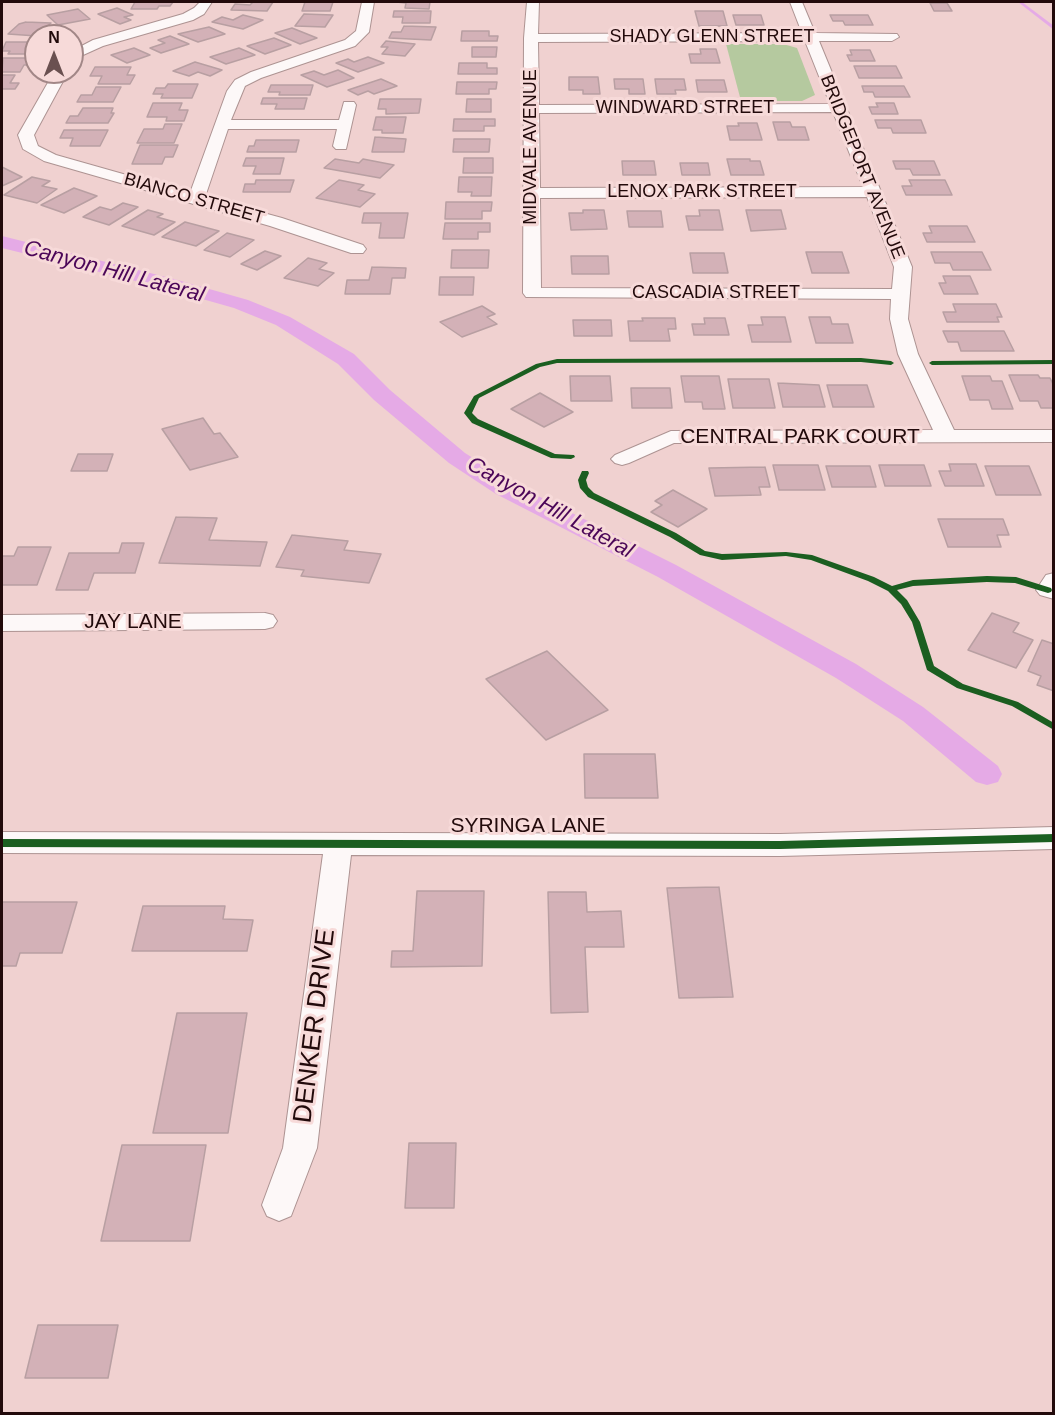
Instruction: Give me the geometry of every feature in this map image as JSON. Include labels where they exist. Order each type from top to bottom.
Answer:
[{"type":"street","points":[[84,50],[98,43],[188,17],[199,11],[206,2]]},
{"type":"street","points":[[196,199],[234,91],[240,83],[256,75],[350,43],[362,32],[368,2]]},
{"type":"street","name":"MIDVALE AVENUE","points":[[532,293],[531,38],[533,2]]},
{"type":"street","name":"BRIDGEPORT AVENUE","points":[[796,2],[903,267],[898,319],[908,354],[946,436]]},
{"type":"street","name":"SHADY GLENN STREET","points":[[531,38],[892,37]]},
{"type":"street","name":"BIANCO STREET","points":[[55,84],[27,135],[32,149],[50,158],[276,222],[357,249]]},
{"type":"street","points":[[341,146],[349,105]]},
{"type":"street","name":"WINDWARD STREET","points":[[531,109],[838,108]]},
{"type":"street","points":[[222,125],[345,124]]},
{"type":"street","name":"LENOX PARK STREET","points":[[532,193],[872,192]]},
{"type":"street","name":"CASCADIA STREET","points":[[532,293],[900,294]]},
{"type":"street","name":"CENTRAL PARK COURT","points":[[622,459],[671,437],[1053,436]]},
{"type":"street","name":"JAY LANE","points":[[2,623],[265,621]]},
{"type":"street","name":"SYRINGA LANE","points":[[2,843],[780,845],[1053,838]]},
{"type":"street","name":"DENKER DRIVE","points":[[279,1205],[300,1148],[338,844]]},
{"type":"green space","points":[[726,44],[783,44],[797,48],[815,95],[802,101],[741,101]]},
{"type":"building","points":[[135,2],[173,2],[170,6],[159,6],[157,9],[131,9]]},
{"type":"building","points":[[253,2],[273,2],[267,11],[231,10],[235,4],[250,5]]},
{"type":"building","points":[[305,2],[333,2],[330,11],[302,11]]},
{"type":"building","points":[[396,2],[430,2],[429,9],[405,8],[406,3]]},
{"type":"building","points":[[930,3],[947,3],[952,11],[934,11]]},
{"type":"building","points":[[117,8],[133,15],[124,17],[131,20],[120,24],[98,14]]},
{"type":"building","points":[[78,9],[90,19],[57,24],[47,15]]},
{"type":"building","points":[[394,11],[431,11],[430,23],[402,23],[403,17],[393,17]]},
{"type":"building","points":[[695,11],[723,11],[727,26],[699,26]]},
{"type":"building","points":[[304,14],[333,15],[325,27],[295,26]]},
{"type":"building","points":[[243,15],[263,20],[243,29],[212,22],[222,17],[233,20]]},
{"type":"building","points":[[733,15],[761,15],[764,25],[736,25]]},
{"type":"building","points":[[830,15],[868,15],[873,25],[845,25],[843,21],[833,21]]},
{"type":"building","points":[[51,23],[24,24],[24,35],[8,34],[19,24]]},
{"type":"building","points":[[404,26],[436,27],[431,40],[389,38],[392,32],[401,32]]},
{"type":"building","points":[[209,27],[225,34],[198,42],[178,34]]},
{"type":"building","points":[[292,28],[317,38],[300,44],[275,33]]},
{"type":"building","points":[[462,31],[489,31],[489,36],[498,36],[497,41],[461,41]]},
{"type":"building","points":[[170,36],[189,44],[161,53],[150,48],[165,43],[158,40]]},
{"type":"building","points":[[274,38],[291,45],[265,54],[247,46]]},
{"type":"building","points":[[386,41],[415,44],[405,56],[382,54],[388,47],[381,47]]},
{"type":"building","points":[[6,42],[24,42],[24,54],[8,54],[10,51],[2,51]]},
{"type":"building","points":[[472,47],[497,47],[496,57],[472,57]]},
{"type":"building","points":[[134,48],[150,55],[127,63],[111,55]]},
{"type":"building","points":[[239,48],[255,55],[226,64],[210,57]]},
{"type":"building","points":[[700,49],[716,49],[720,63],[691,63],[689,54],[701,54]]},
{"type":"building","points":[[850,50],[870,50],[875,61],[850,61],[847,55],[852,55]]},
{"type":"building","points":[[368,57],[384,63],[358,72],[336,63],[348,59],[354,62]]},
{"type":"building","points":[[3,58],[24,58],[24,65],[20,72],[2,72]]},
{"type":"building","points":[[195,62],[222,70],[210,76],[198,72],[189,76],[173,71]]},
{"type":"building","points":[[459,63],[487,63],[487,68],[497,68],[497,74],[458,74]]},
{"type":"building","points":[[854,66],[896,66],[902,78],[859,78]]},
{"type":"building","points":[[95,67],[131,67],[127,75],[135,75],[130,84],[98,84],[102,76],[90,76]]},
{"type":"building","points":[[338,70],[354,78],[327,87],[301,75],[314,71],[324,75]]},
{"type":"building","points":[[2,75],[15,75],[10,83],[19,83],[15,89],[2,89]]},
{"type":"building","points":[[569,77],[598,77],[600,94],[583,94],[583,90],[569,90]]},
{"type":"building","points":[[381,79],[397,86],[374,94],[368,91],[358,95],[348,90]]},
{"type":"building","points":[[614,79],[643,79],[645,94],[629,94],[629,89],[615,89]]},
{"type":"building","points":[[655,79],[684,79],[686,90],[675,90],[676,94],[657,94]]},
{"type":"building","points":[[696,80],[724,80],[727,92],[698,92]]},
{"type":"building","points":[[457,82],[497,82],[496,89],[489,89],[489,94],[456,94]]},
{"type":"building","points":[[168,84],[198,84],[192,98],[161,98],[163,94],[153,94],[156,88],[165,88]]},
{"type":"building","points":[[271,85],[313,85],[310,95],[279,95],[280,92],[268,92]]},
{"type":"building","points":[[862,86],[904,86],[910,97],[875,97],[873,92],[864,92]]},
{"type":"building","points":[[96,87],[121,87],[113,102],[77,102],[81,95],[92,95]]},
{"type":"building","points":[[263,98],[307,98],[304,109],[275,109],[277,104],[261,104]]},
{"type":"building","points":[[380,99],[421,99],[419,113],[386,114],[386,109],[378,109]]},
{"type":"building","points":[[467,99],[491,99],[491,112],[466,112]]},
{"type":"building","points":[[153,103],[182,103],[179,110],[188,110],[184,121],[166,121],[167,117],[147,117]]},
{"type":"building","points":[[876,103],[894,103],[898,114],[872,114],[869,107],[878,107]]},
{"type":"building","points":[[83,108],[113,108],[111,113],[114,113],[108,123],[66,123],[70,116],[78,116]]},
{"type":"building","points":[[376,117],[406,117],[403,133],[382,133],[382,130],[373,130]]},
{"type":"building","points":[[454,119],[495,119],[495,126],[484,126],[484,131],[453,131]]},
{"type":"building","points":[[875,120],[921,120],[926,133],[893,133],[891,128],[878,128]]},
{"type":"building","points":[[773,122],[790,122],[792,127],[805,127],[809,140],[778,140]]},
{"type":"building","points":[[738,123],[757,123],[762,140],[730,140],[727,126],[739,126]]},
{"type":"building","points":[[165,124],[182,124],[174,143],[137,143],[144,129],[163,129]]},
{"type":"building","points":[[64,130],[108,130],[100,146],[70,146],[73,138],[60,138]]},
{"type":"building","points":[[375,137],[406,139],[404,152],[372,152]]},
{"type":"building","points":[[454,139],[490,139],[489,152],[453,152]]},
{"type":"building","points":[[256,140],[299,140],[296,152],[247,152],[249,146],[254,146]]},
{"type":"building","points":[[140,145],[178,145],[173,157],[165,157],[162,164],[132,164]]},
{"type":"building","points":[[246,158],[284,158],[280,174],[253,174],[256,166],[243,166]]},
{"type":"building","points":[[464,158],[493,158],[493,173],[463,173]]},
{"type":"building","points":[[335,159],[359,163],[363,159],[394,165],[380,178],[324,168]]},
{"type":"building","points":[[727,159],[760,161],[764,175],[731,175]]},
{"type":"building","points":[[622,161],[654,161],[656,175],[623,175]]},
{"type":"building","points":[[893,161],[934,161],[940,175],[913,175],[910,169],[896,169]]},
{"type":"building","points":[[680,163],[708,163],[710,175],[682,175]]},
{"type":"building","points":[[2,167],[22,177],[2,186]]},
{"type":"building","points":[[32,177],[50,181],[42,186],[57,189],[37,203],[4,195]]},
{"type":"building","points":[[459,177],[492,177],[491,196],[471,196],[472,192],[458,192]]},
{"type":"building","points":[[256,180],[294,180],[290,192],[243,192],[245,184],[255,184]]},
{"type":"building","points":[[339,180],[364,185],[358,190],[375,194],[360,207],[316,198]]},
{"type":"building","points":[[909,180],[945,180],[952,195],[906,195],[902,186],[912,186]]},
{"type":"building","points":[[74,188],[97,196],[64,213],[41,205]]},
{"type":"building","points":[[446,202],[492,202],[491,211],[482,211],[482,219],[445,219]]},
{"type":"building","points":[[123,203],[138,207],[109,225],[83,217],[100,207],[111,210]]},
{"type":"building","points":[[148,210],[163,214],[157,217],[175,222],[154,235],[122,226]]},
{"type":"building","points":[[583,210],[604,210],[607,229],[571,230],[569,213],[583,213]]},
{"type":"building","points":[[699,210],[719,210],[723,230],[689,230],[686,216],[700,216]]},
{"type":"building","points":[[746,210],[781,210],[786,229],[751,231]]},
{"type":"building","points":[[627,211],[661,211],[663,227],[629,227]]},
{"type":"building","points":[[364,213],[408,213],[404,238],[379,238],[381,223],[362,223]]},
{"type":"building","points":[[185,222],[219,231],[196,246],[162,237]]},
{"type":"building","points":[[445,223],[490,223],[490,232],[478,232],[478,239],[443,239]]},
{"type":"building","points":[[929,226],[967,226],[975,242],[927,242],[923,233],[932,233]]},
{"type":"building","points":[[227,233],[254,240],[230,257],[204,250]]},
{"type":"building","points":[[452,250],[489,250],[488,268],[451,268]]},
{"type":"building","points":[[265,251],[281,256],[257,270],[241,264]]},
{"type":"building","points":[[806,252],[842,252],[849,273],[812,273]]},
{"type":"building","points":[[931,252],[982,252],[991,270],[953,270],[950,263],[935,263]]},
{"type":"building","points":[[690,253],[724,253],[728,273],[693,273]]},
{"type":"building","points":[[571,256],[608,256],[609,274],[572,274]]},
{"type":"building","points":[[308,258],[327,263],[319,269],[334,273],[318,286],[284,278]]},
{"type":"building","points":[[372,267],[406,268],[405,278],[392,278],[390,294],[345,294],[347,280],[369,280]]},
{"type":"building","points":[[943,276],[970,276],[978,294],[944,294],[939,283],[946,283]]},
{"type":"building","points":[[440,277],[474,277],[473,295],[439,295]]},
{"type":"building","points":[[953,304],[996,304],[1002,317],[997,317],[999,322],[947,322],[943,312],[956,312]]},
{"type":"building","points":[[482,306],[495,314],[487,317],[497,324],[462,337],[440,322]]},
{"type":"building","points":[[761,317],[785,317],[791,342],[752,342],[748,325],[763,325]]},
{"type":"building","points":[[809,317],[830,317],[832,324],[848,324],[853,343],[816,343]]},
{"type":"building","points":[[642,318],[675,318],[676,329],[668,329],[670,341],[630,341],[628,321],[643,321]]},
{"type":"building","points":[[704,318],[725,318],[729,335],[694,335],[692,324],[705,324]]},
{"type":"building","points":[[573,320],[611,320],[612,336],[574,336]]},
{"type":"building","points":[[943,331],[1004,331],[1014,351],[961,351],[958,342],[948,342]]},
{"type":"building","points":[[1009,375],[1038,375],[1040,378],[1050,378],[1054,386],[1054,408],[1041,408],[1038,401],[1020,401]]},
{"type":"building","points":[[570,376],[610,376],[612,401],[571,401]]},
{"type":"building","points":[[681,376],[719,376],[725,409],[703,409],[702,402],[685,402]]},
{"type":"building","points":[[962,376],[990,376],[992,381],[1002,381],[1013,409],[992,409],[989,400],[970,400]]},
{"type":"building","points":[[728,379],[769,379],[775,408],[733,408]]},
{"type":"building","points":[[778,383],[819,385],[825,407],[783,407]]},
{"type":"building","points":[[827,385],[867,385],[874,407],[833,407]]},
{"type":"building","points":[[631,388],[670,388],[672,408],[632,408]]},
{"type":"building","points":[[540,393],[573,412],[544,427],[511,409]]},
{"type":"building","points":[[203,418],[214,434],[220,433],[238,457],[190,470],[162,429]]},
{"type":"building","points":[[78,454],[113,454],[107,471],[71,471]]},
{"type":"building","points":[[949,464],[976,464],[984,486],[945,486],[939,471],[951,471]]},
{"type":"building","points":[[773,465],[818,465],[825,490],[779,490]]},
{"type":"building","points":[[879,465],[924,465],[931,486],[885,486]]},
{"type":"building","points":[[826,466],[870,466],[876,487],[832,487]]},
{"type":"building","points":[[985,466],[1029,466],[1041,495],[996,495]]},
{"type":"building","points":[[765,467],[770,487],[759,487],[761,495],[715,496],[709,468]]},
{"type":"building","points":[[673,490],[707,509],[678,527],[651,512],[662,505],[655,501]]},
{"type":"building","points":[[176,517],[217,518],[209,540],[267,542],[260,566],[159,563]]},
{"type":"building","points":[[938,519],[1003,519],[1009,535],[997,535],[1001,547],[948,547]]},
{"type":"building","points":[[292,535],[348,541],[344,550],[381,554],[369,583],[301,576],[304,570],[276,567]]},
{"type":"building","points":[[122,543],[144,543],[135,573],[94,573],[88,590],[56,590],[69,553],[119,553]]},
{"type":"building","points":[[18,547],[51,547],[37,585],[2,585],[2,556],[14,556]]},
{"type":"building","points":[[992,613],[1019,623],[1013,632],[1033,640],[1016,668],[968,650]]},
{"type":"building","points":[[1042,640],[1054,644],[1054,691],[1037,685],[1041,676],[1028,671]]},
{"type":"building","points":[[547,651],[608,710],[546,740],[486,679]]},
{"type":"building","points":[[584,754],[655,754],[658,798],[585,798]]},
{"type":"building","points":[[719,887],[733,997],[679,998],[667,888]]},
{"type":"building","points":[[417,891],[484,891],[482,966],[391,967],[392,951],[413,951]]},
{"type":"building","points":[[548,892],[586,892],[587,912],[621,911],[624,947],[585,947],[588,1012],[551,1013]]},
{"type":"building","points":[[2,902],[77,902],[62,953],[20,953],[16,966],[2,966]]},
{"type":"building","points":[[143,906],[225,906],[223,919],[253,920],[247,951],[132,951]]},
{"type":"building","points":[[177,1013],[247,1013],[228,1133],[153,1133]]},
{"type":"building","points":[[409,1143],[456,1143],[454,1208],[405,1208]]},
{"type":"building","points":[[122,1145],[206,1145],[190,1241],[101,1241]]},
{"type":"building","points":[[38,1325],[118,1325],[108,1378],[25,1378]]},
{"type":"waterway","points":[[1020,2],[1054,29]]},
{"type":"waterway","name":"Canyon Hill Lateral","points":[[2,242],[167,283],[241,304],[283,321],[346,359],[382,395],[457,458],[505,489],[667,571],[846,671],[913,714],[987,774]]},
{"type":"cycle path","points":[[571,457],[554,456],[475,421],[468,413],[476,397],[538,365],[557,361],[861,360],[891,363]]},
{"type":"cycle path","points":[[932,363],[1054,362]]},
{"type":"cycle path","points":[[585,473],[582,480],[584,488],[591,495],[673,535],[703,553],[722,557],[786,554],[812,558],[871,579],[891,589],[904,602],[916,622],[930,668],[960,686],[1015,704],[1054,727]]},
{"type":"cycle path","points":[[891,589],[913,583],[987,579],[1016,580],[1048,590]]},
{"type":"cycle path","points":[[2,843],[780,845],[1054,838]]}]
